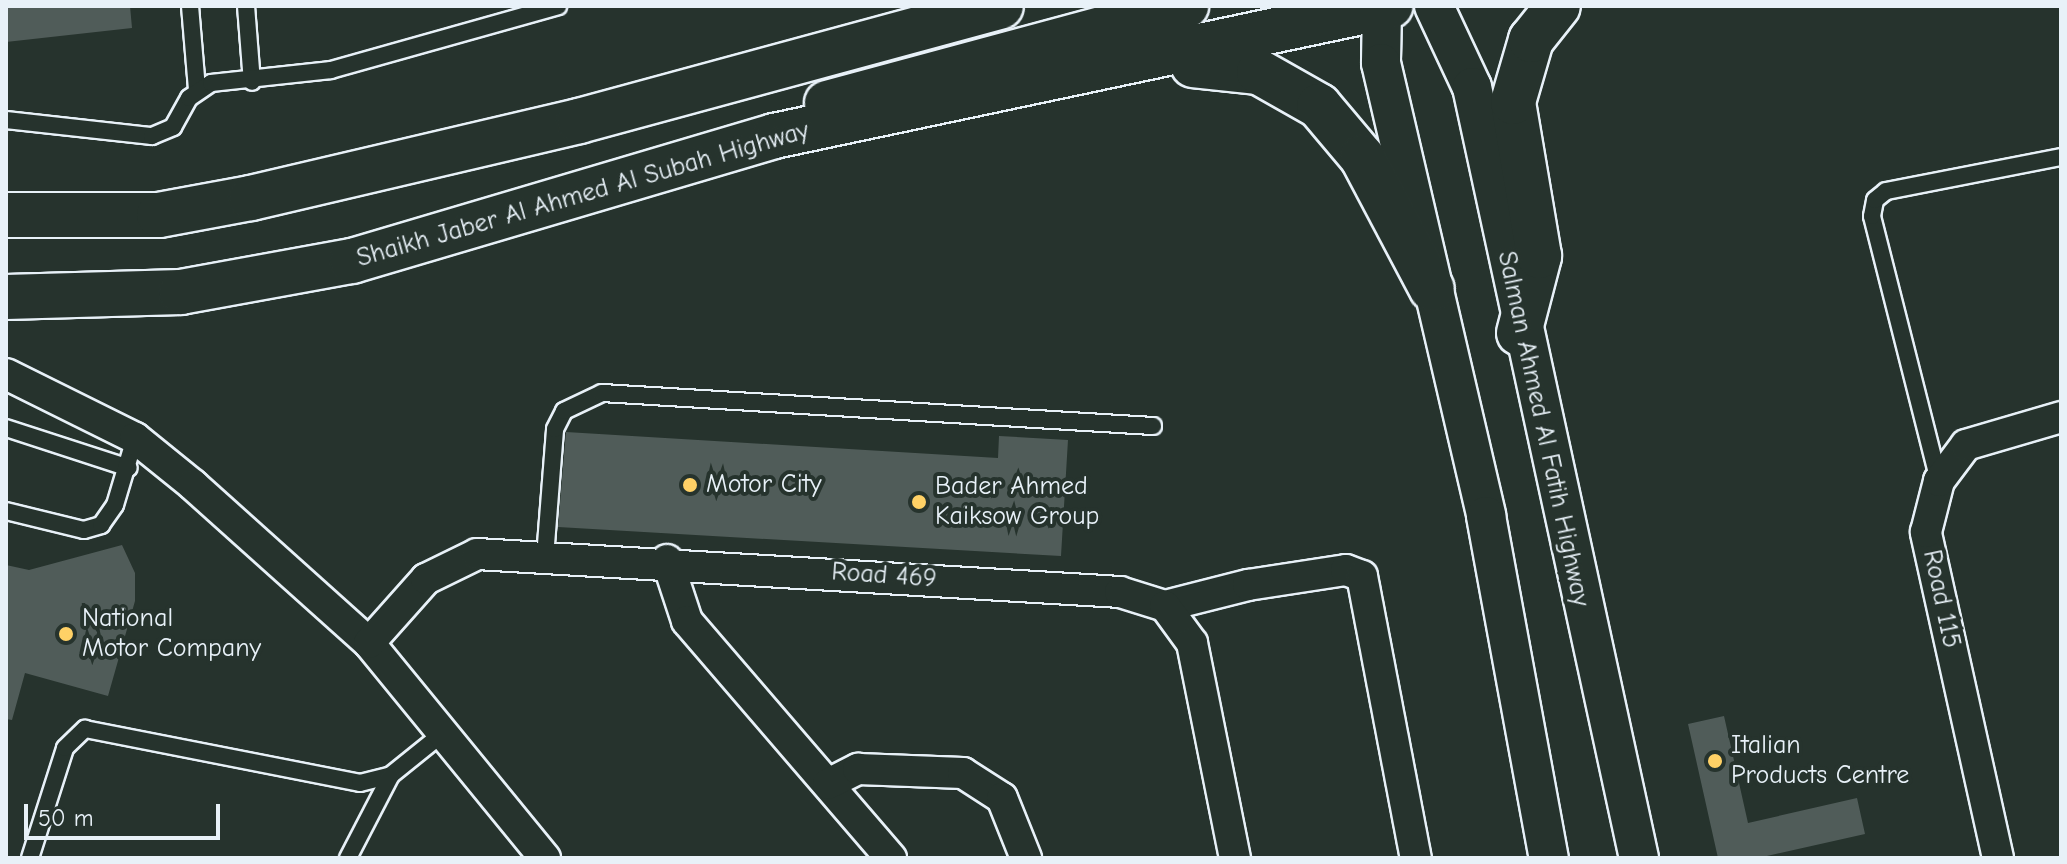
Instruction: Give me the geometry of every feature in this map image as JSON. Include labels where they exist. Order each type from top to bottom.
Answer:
[{"type":"main road","points":[[6,215],[66,220],[251,198],[579,121],[1001,6]]},
{"type":"main road","points":[[774,136],[860,90],[1186,6]]},
{"type":"main road","points":[[1519,333],[1539,256],[1513,102],[1531,40],[1558,6]]},
{"type":"main road","name":"Shaikh Jaber Al Ahmed Al Subah Highway","points":[[6,297],[181,292],[352,261],[774,136],[1138,65],[1385,7]]},
{"type":"main road","points":[[1138,65],[1237,66],[1281,81],[1319,106],[1362,157],[1432,289]]},
{"type":"street","name":"Salman Ahmed Al Fatih Highway","points":[[1434,6],[1472,87],[1519,333],[1639,858]]},
{"type":"street","points":[[1385,7],[1381,63],[1486,516],[1549,858]]},
{"type":"street","points":[[6,195],[66,220]]},
{"type":"street","points":[[6,374],[132,453],[369,643],[545,858]]},
{"type":"street","name":"Road 115","points":[[1998,858],[1926,532],[1939,481],[1966,445],[2061,417]]},
{"type":"street","name":"Road 469","points":[[369,643],[426,579],[477,554],[667,560],[1120,592],[1165,606]]},
{"type":"street","points":[[667,560],[687,621],[891,858]]},
{"type":"street","points":[[1235,858],[1192,643],[1165,606],[1248,585],[1346,570],[1362,576],[1416,858]]},
{"type":"street","points":[[828,784],[858,769],[963,773],[1011,811],[1026,858]]},
{"type":"lane","points":[[6,120],[152,136],[173,127],[197,90],[190,6]]},
{"type":"lane","points":[[246,6],[252,82]]},
{"type":"lane","points":[[197,90],[331,70],[558,6]]},
{"type":"lane","points":[[1939,481],[1872,216],[1875,200],[1886,191],[2061,157]]},
{"type":"lane","points":[[545,557],[555,429],[564,411],[602,393],[1153,426]]},
{"type":"lane","points":[[6,428],[132,453],[101,525],[84,530],[6,511]]},
{"type":"lane","points":[[30,858],[65,748],[85,729],[360,783],[391,775]]},
{"type":"lane","points":[[348,858],[391,775],[443,733]]},
{"type":"building","points":[[6,6],[130,6],[132,28],[6,42]]},
{"type":"building","points":[[566,432],[998,458],[999,436],[1068,440],[1061,556],[558,527]]},
{"type":"building","name":"National Motor Company","points":[[122,545],[135,573],[135,601],[108,696],[25,673],[12,720],[6,719],[6,565],[29,570]]},
{"type":"building","name":"Italian Products Centre","points":[[1724,716],[1748,823],[1857,798],[1865,834],[1758,858],[1718,858],[1688,724]]},
{"type":"place","name":"Motor City","points":[[690,485]]},
{"type":"place","name":"Bader Ahmed Kaiksow Group","points":[[919,502]]},
{"type":"place","name":"National Motor Company","points":[[66,634]]},
{"type":"place","name":"Italian Products Centre","points":[[1715,761]]}]
